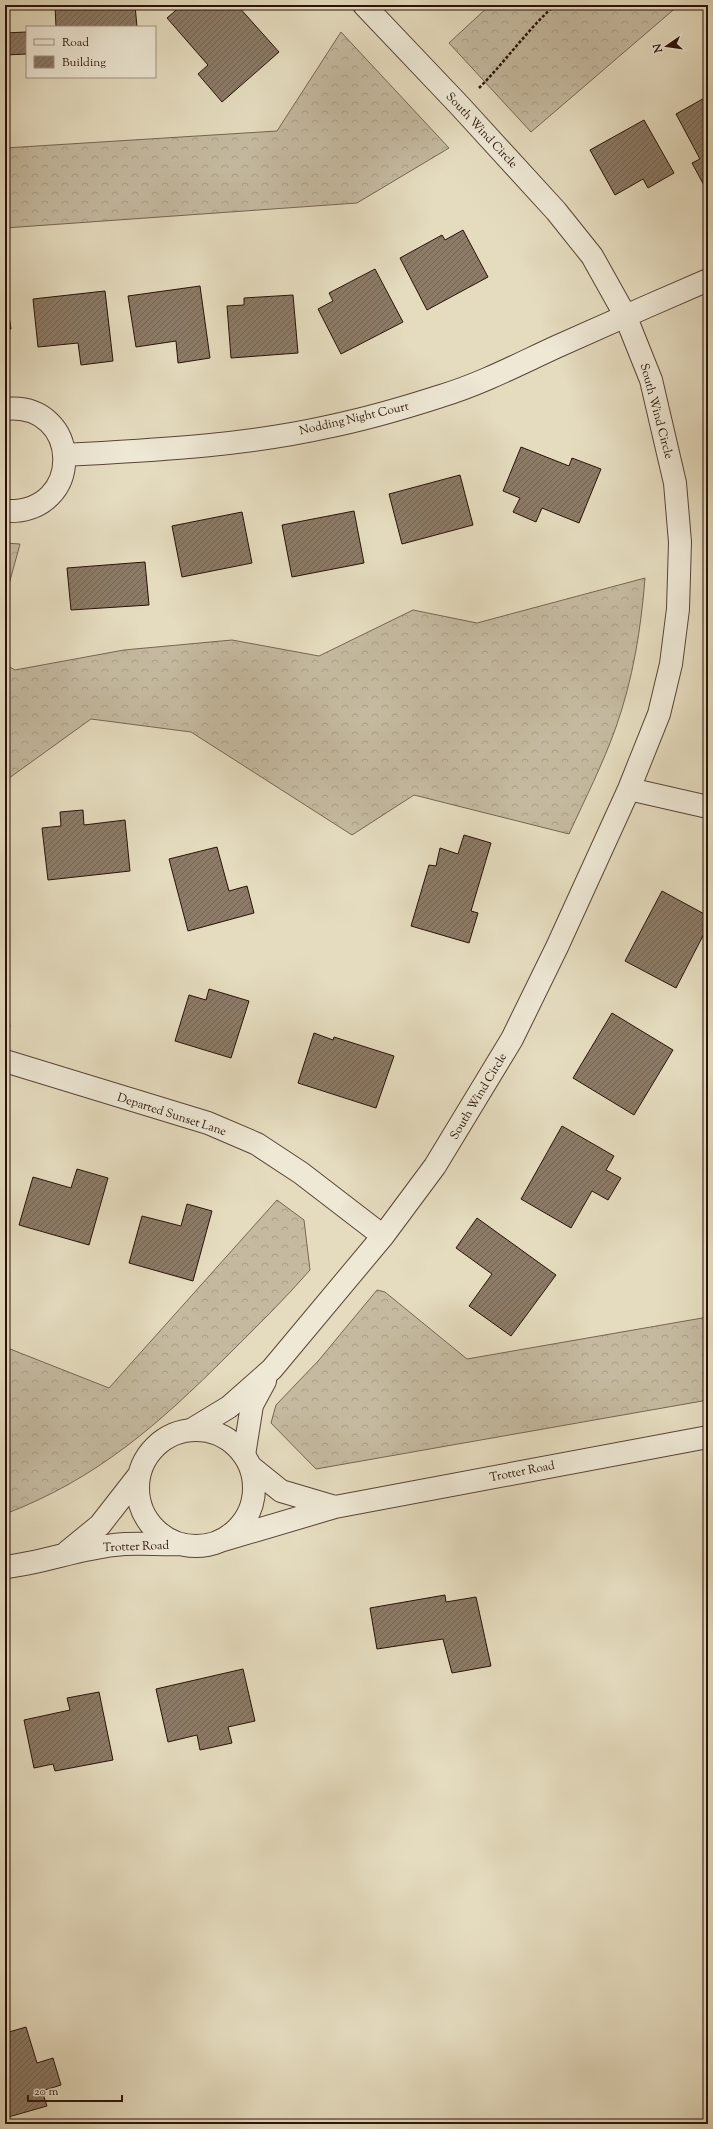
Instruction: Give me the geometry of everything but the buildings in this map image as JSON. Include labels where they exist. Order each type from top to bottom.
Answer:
[{"type":"street","name":"South Wind Circle","points":[[191,1430],[229,1408],[272,1369],[383,1236],[435,1166],[512,1039],[557,947],[629,789],[659,714],[671,664],[678,609],[680,542],[675,483],[663,425],[651,380],[625,316],[592,256],[556,211],[460,106],[364,5]]},
{"type":"street","name":"Nodding Night Court","points":[[65,455],[176,448],[255,438],[349,422],[443,396],[499,373],[708,280]]},
{"type":"street","points":[[5,409],[20,407],[41,415],[59,433],[65,455],[65,469],[57,488],[46,500],[27,510],[5,511]]},
{"type":"street","points":[[629,789],[708,807]]},
{"type":"street","name":"Departed Sunset Lane","points":[[5,1061],[208,1123],[257,1144],[301,1173],[383,1236]]},
{"type":"street","name":"South Wind Circle","points":[[247,1461],[252,1406],[272,1369]]},
{"type":"street","points":[[191,1430],[221,1435],[247,1461],[254,1488],[250,1510],[238,1528],[220,1541],[202,1546],[184,1544],[167,1538],[153,1526],[143,1511],[138,1493],[139,1475],[146,1458],[158,1444],[174,1434],[191,1430]]},
{"type":"street","name":"Trotter Road","points":[[220,1541],[336,1507],[708,1437]]},
{"type":"street","name":"Trotter Road","points":[[247,1461],[281,1491],[336,1507]]},
{"type":"street","name":"Trotter Road","points":[[64,1554],[100,1525],[139,1475]]},
{"type":"street","name":"Trotter Road","points":[[5,1567],[115,1545],[184,1544]]},
{"type":"path","points":[[460,106],[501,66],[523,37],[555,5]]},
{"type":"green space","points":[[490,5],[679,5],[531,132],[449,43]]},
{"type":"green space","points":[[341,32],[449,148],[357,203],[5,228],[5,148],[277,131]]},
{"type":"green space","points":[[5,543],[20,544],[5,599]]},
{"type":"green space","points":[[645,578],[641,616],[632,672],[622,709],[594,781],[569,834],[414,795],[352,835],[191,732],[91,719],[5,781],[5,664],[15,670],[124,650],[232,640],[319,656],[413,610],[477,623]]},
{"type":"green space","points":[[5,979],[10,1027],[5,1025]]},
{"type":"green space","points":[[277,1200],[304,1220],[310,1270],[280,1303],[177,1404],[125,1447],[98,1467],[69,1484],[38,1500],[5,1514],[5,1347],[109,1388]]},
{"type":"green space","points":[[377,1290],[385,1292],[467,1359],[708,1317],[708,1400],[316,1469],[271,1423],[276,1405],[319,1360]]}]
